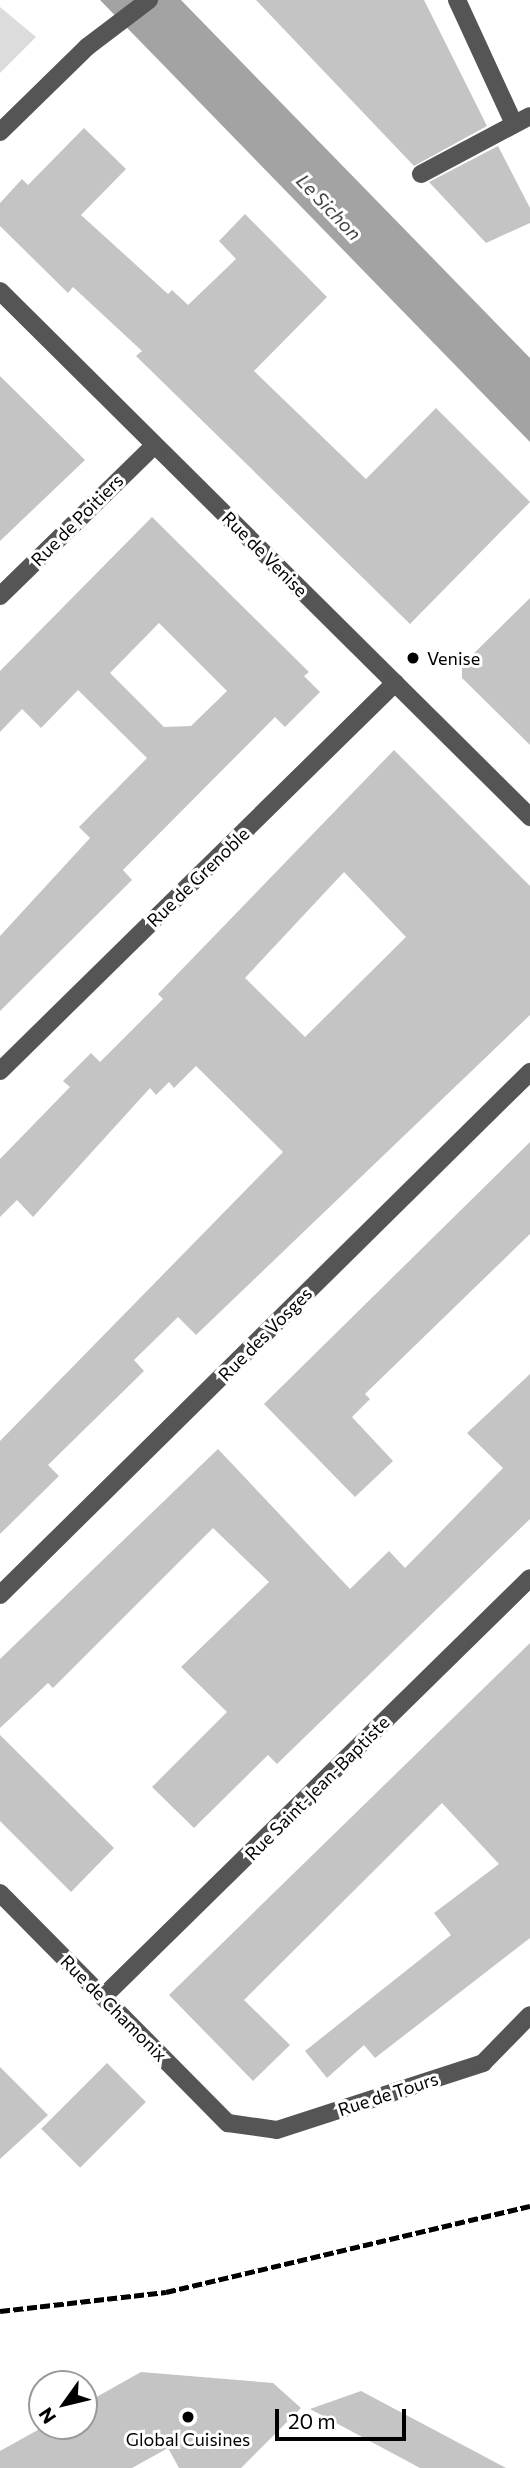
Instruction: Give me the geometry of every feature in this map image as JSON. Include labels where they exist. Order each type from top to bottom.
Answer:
[{"type":"street","points":[[0,132],[87,47],[149,0]]},
{"type":"street","points":[[421,174],[522,120],[457,0]]},
{"type":"street","name":"Rue de Venise","points":[[0,291],[530,817]]},
{"type":"street","name":"Rue de Poitiers","points":[[0,596],[155,445]]},
{"type":"street","name":"Rue de Grenoble","points":[[0,1071],[395,683]]},
{"type":"street","name":"Rue des Vosges","points":[[0,1595],[530,1072]]},
{"type":"street","name":"Rue Saint-Jean-Baptiste","points":[[103,1997],[530,1578]]},
{"type":"street","name":"Rue de Chamonix","points":[[0,1893],[228,2123]]},
{"type":"street","name":"Rue de Tours","points":[[228,2123],[277,2130],[482,2063],[530,2015]]},
{"type":"shaded area","points":[[0,7],[36,37],[0,73]]},
{"type":"water","name":"Le Sichon","points":[[100,0],[181,0],[530,358],[530,442]]},
{"type":"building","points":[[256,0],[424,0],[487,126],[414,166]]},
{"type":"building","points":[[84,128],[126,169],[81,215],[168,294],[172,290],[188,305],[236,259],[219,241],[245,214],[327,297],[254,371],[366,479],[436,408],[530,502],[410,624],[136,356],[142,351],[73,287],[68,293],[0,226],[0,203],[22,179],[28,185]]},
{"type":"building","points":[[498,146],[530,208],[530,223],[486,243],[429,182]]},
{"type":"building","points":[[0,376],[85,460],[0,541]]},
{"type":"building","points":[[152,517],[309,672],[304,676],[320,692],[285,727],[275,717],[123,870],[132,880],[0,1011],[0,936],[90,838],[79,827],[147,758],[78,690],[41,728],[22,709],[0,732],[0,671]],"holes":[[[159,623],[227,691],[191,726],[164,727],[110,673]]]},
{"type":"building","points":[[530,598],[530,745],[462,678],[462,665]]},
{"type":"building","points":[[394,750],[530,886],[530,1015],[196,1335],[178,1317],[134,1360],[144,1371],[48,1465],[59,1476],[0,1534],[0,1441],[283,1152],[196,1066],[174,1088],[169,1082],[156,1095],[150,1088],[33,1217],[17,1200],[0,1217],[0,1159],[70,1087],[63,1081],[91,1053],[100,1062],[163,999],[158,994]],"holes":[[[344,872],[406,937],[305,1037],[245,978]]]},
{"type":"building","points":[[530,1142],[530,1234],[365,1394],[370,1399],[352,1417],[393,1461],[355,1497],[264,1404]]},
{"type":"building","points":[[530,1374],[530,1519],[277,1764],[268,1755],[194,1828],[152,1787],[227,1712],[181,1667],[269,1582],[213,1528],[53,1688],[48,1683],[0,1728],[0,1659],[218,1449],[350,1589],[389,1551],[405,1568],[503,1468],[467,1433]]},
{"type":"building","points":[[530,1643],[530,1938],[375,2058],[364,2045],[327,2078],[305,2051],[451,1935],[434,1913],[499,1864],[442,1803],[244,2000],[290,2045],[253,2081],[169,1995]]},
{"type":"building","points":[[0,1735],[114,1848],[71,1892],[0,1821]]},
{"type":"building","points":[[107,2063],[146,2102],[80,2168],[41,2129]]},
{"type":"building","points":[[0,2067],[48,2115],[0,2159]]},
{"type":"building","name":"Global Cuisines","points":[[141,2372],[273,2383],[301,2408],[241,2468],[179,2468],[168,2448],[132,2468],[0,2468],[0,2451],[28,2435],[28,2440],[98,2440],[98,2396]]},
{"type":"building","points":[[361,2391],[506,2468],[420,2468],[310,2409]]},
{"type":"railway","points":[[0,2311],[166,2292],[530,2206]]},
{"type":"place","name":"Venise","points":[[413,658]]},
{"type":"place","name":"Global Cuisines","points":[[188,2417]]}]
